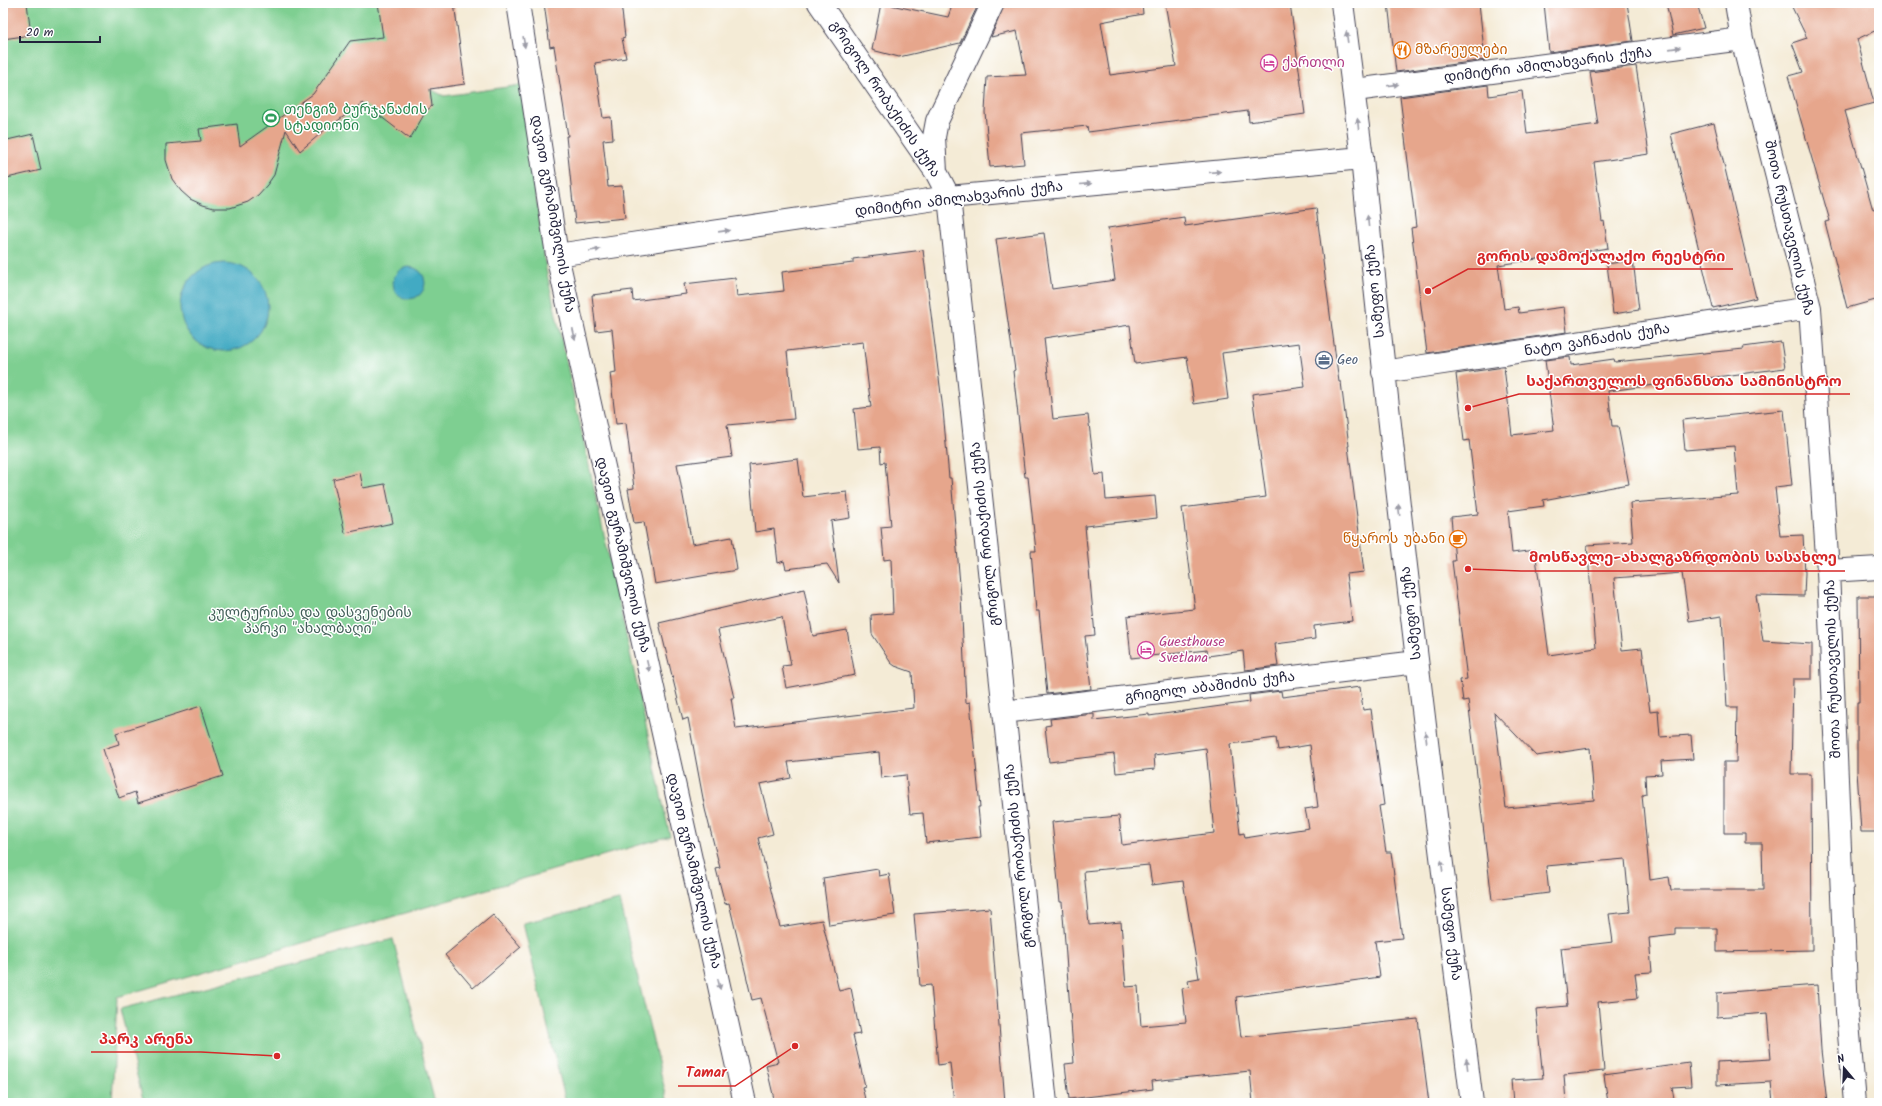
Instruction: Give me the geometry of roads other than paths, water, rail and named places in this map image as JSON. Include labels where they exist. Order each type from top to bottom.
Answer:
[{"type":"street","name":"დავით გურამიშვილის ქუჩა","points":[[518,3],[557,255],[745,1103]]},
{"type":"street","name":"გრიგოლ რობაქიძის ქუჩა","points":[[819,3],[936,172],[949,197],[1046,1103]]},
{"type":"street","points":[[936,172],[934,137],[937,122],[993,3]]},
{"type":"street","name":"სამეფო ქუჩა","points":[[1342,3],[1355,90],[1383,372],[1417,662],[1472,1103]]},
{"type":"street","name":"შოთა რუსთაველის ქუჩა","points":[[1736,3],[1742,39],[1810,308],[1828,571],[1847,1011],[1855,1103]]},
{"type":"street","name":"დიმიტრი ამილახვარის ქუჩა","points":[[1355,90],[1742,39]]},
{"type":"street","name":"დიმიტრი ამილახვარის ქუჩა","points":[[557,255],[949,197],[1362,158]]},
{"type":"street","name":"ნატო ვაჩნაძის ქუჩა","points":[[1383,372],[1810,308]]},
{"type":"street","points":[[1828,571],[1879,568]]},
{"type":"street","name":"გრიგოლ აბაშიძის ქუჩა","points":[[1004,712],[1417,662]]},
{"type":"water","points":[[224,263],[241,266],[255,276],[265,290],[268,307],[265,324],[255,338],[241,348],[224,351],[207,348],[193,338],[183,324],[180,307],[183,290],[193,276],[207,266]]},
{"type":"water","points":[[409,267],[418,270],[422,274],[425,283],[422,292],[418,296],[409,299],[400,296],[396,292],[393,283],[396,274],[400,270]]},
{"type":"place","name":"მზარეულები","points":[[1402,50]]},
{"type":"place","name":"ქართლი","points":[[1269,63]]},
{"type":"place","name":"თენგიზ ბურჯანაძის სტადიონი","points":[[271,118]]},
{"type":"place","name":"გორის დამოქალაქო რეესტრი","points":[[1428,291]]},
{"type":"place","name":"Geo","points":[[1324,360]]},
{"type":"place","name":"საქართველოს ფინანსთა სამინისტრო","points":[[1468,408]]},
{"type":"place","name":"წყაროს უბანი","points":[[1458,539]]},
{"type":"place","name":"მოსწავლე-ახალგაზრდობის სასახლე","points":[[1468,569]]},
{"type":"place","name":"Guesthouse Svetlana","points":[[1146,650]]},
{"type":"place","name":"Tamar","points":[[795,1046]]},
{"type":"place","name":"პარკ არენა","points":[[277,1056]]},
{"type":"park label","name":"კულტურისა და დასვენების პარკი \"ახალბაღი\"","points":[[310,622]]}]
